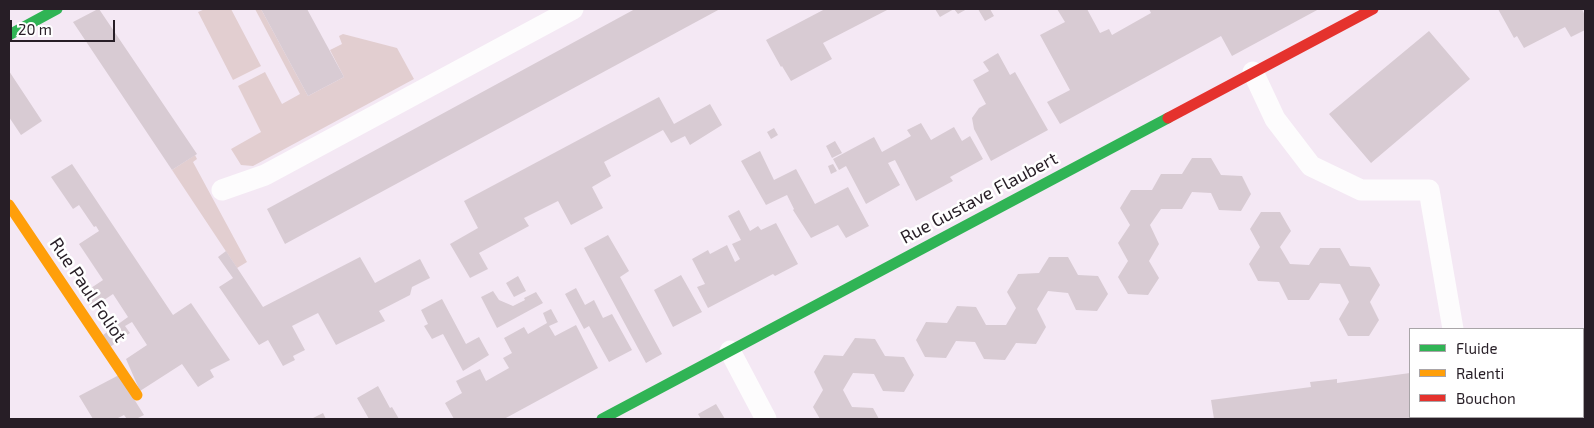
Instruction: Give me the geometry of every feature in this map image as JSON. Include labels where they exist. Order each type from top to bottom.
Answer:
[{"type":"street","points":[[9,34],[57,9]]},
{"type":"street","name":"Rue Gustave Flaubert","points":[[602,419],[1373,9]]},
{"type":"street","name":"Rue Paul Foliot","points":[[9,205],[137,395]]},
{"type":"lane","points":[[222,190],[265,175],[573,9]]},
{"type":"lane","points":[[1253,72],[1275,119],[1311,166],[1361,190],[1429,190],[1453,328]]},
{"type":"lane","points":[[730,351],[766,419]]},
{"type":"shaded area","points":[[205,9],[231,9],[261,66],[233,80],[198,12]]},
{"type":"shaded area","points":[[255,9],[261,9],[308,96],[344,77],[330,50],[342,44],[339,36],[343,34],[397,48],[414,79],[253,166],[241,165],[231,149],[261,132],[238,86],[265,72],[282,104],[300,94]]},
{"type":"shaded area","points":[[195,155],[197,159],[193,162],[247,262],[237,268],[172,170]]},
{"type":"building","points":[[98,9],[197,154],[172,170],[73,22]]},
{"type":"building","points":[[261,9],[307,9],[344,77],[308,96]]},
{"type":"building","points":[[635,9],[720,9],[285,244],[267,209]]},
{"type":"building","points":[[825,9],[889,9],[823,43],[832,59],[791,81],[766,40]]},
{"type":"building","points":[[935,9],[954,9],[940,17]]},
{"type":"building","points":[[954,9],[967,9],[958,14]]},
{"type":"building","points":[[978,9],[990,9],[994,16],[985,21]]},
{"type":"building","points":[[1057,9],[1087,9],[1100,33],[1109,29],[1112,35],[1151,13],[1149,9],[1319,9],[1232,56],[1221,36],[1060,124],[1047,102],[1070,90],[1040,35],[1065,22]]},
{"type":"building","points":[[1498,9],[1582,9],[1585,16],[1585,30],[1571,37],[1565,27],[1524,48],[1517,36],[1514,38]]},
{"type":"building","points":[[1429,31],[1470,79],[1371,163],[1329,114]]},
{"type":"building","points":[[998,53],[1010,75],[1015,72],[1048,130],[991,161],[974,129],[972,118],[979,108],[986,104],[973,80],[989,71],[983,62]]},
{"type":"building","points":[[9,71],[42,121],[21,135],[9,117]]},
{"type":"building","points":[[659,97],[674,124],[710,104],[722,125],[690,145],[685,136],[671,143],[663,130],[604,162],[611,176],[592,187],[603,208],[571,225],[558,201],[524,218],[529,226],[479,253],[488,269],[470,278],[450,244],[478,228],[464,201]]},
{"type":"building","points":[[921,123],[931,140],[954,127],[962,141],[970,136],[983,159],[950,177],[953,181],[916,201],[895,160],[888,163],[900,185],[866,204],[846,166],[839,170],[833,159],[874,137],[882,152],[911,136],[907,130]]},
{"type":"building","points":[[774,128],[778,135],[771,139],[767,132]]},
{"type":"building","points":[[835,141],[842,153],[832,158],[826,146]]},
{"type":"building","points":[[760,151],[774,180],[796,169],[815,204],[848,187],[869,226],[846,238],[838,225],[811,238],[793,210],[787,195],[766,205],[741,161]]},
{"type":"building","points":[[1192,158],[1211,158],[1221,175],[1242,176],[1251,194],[1241,211],[1219,210],[1211,193],[1192,192],[1182,209],[1161,209],[1150,225],[1159,244],[1149,261],[1159,278],[1148,295],[1128,294],[1118,277],[1128,261],[1118,243],[1130,225],[1120,208],[1131,190],[1152,190],[1161,174],[1182,174]]},
{"type":"building","points":[[72,164],[173,315],[191,303],[230,360],[210,370],[214,377],[198,387],[182,364],[140,391],[126,359],[147,345],[132,322],[125,326],[130,333],[110,347],[103,335],[128,317],[113,294],[92,308],[82,294],[103,280],[79,244],[99,231],[96,226],[94,227],[79,205],[73,209],[51,177]]},
{"type":"building","points":[[833,164],[837,171],[831,174],[828,166]]},
{"type":"building","points":[[739,210],[750,231],[758,226],[761,230],[776,223],[798,264],[775,276],[773,274],[708,308],[697,287],[705,284],[692,259],[708,250],[710,254],[727,245],[735,262],[740,259],[732,244],[741,240],[728,216]]},
{"type":"building","points":[[1261,212],[1280,212],[1291,231],[1280,247],[1290,264],[1309,265],[1320,248],[1340,248],[1350,266],[1370,267],[1380,285],[1370,302],[1379,320],[1369,336],[1348,336],[1339,319],[1349,302],[1340,284],[1320,283],[1309,300],[1288,300],[1279,282],[1258,281],[1249,264],[1260,247],[1250,229]]},
{"type":"building","points":[[608,235],[629,271],[620,277],[662,354],[646,363],[584,248]]},
{"type":"building","points":[[226,251],[263,307],[360,257],[375,283],[420,259],[430,278],[412,287],[410,295],[379,311],[385,321],[336,345],[318,313],[292,326],[305,350],[293,356],[295,360],[283,366],[268,340],[259,345],[219,287],[233,278],[218,257]]},
{"type":"building","points":[[1049,257],[1068,257],[1078,275],[1098,276],[1108,294],[1097,311],[1076,310],[1068,293],[1048,291],[1037,309],[1046,327],[1036,344],[1016,343],[1005,360],[984,359],[975,342],[956,341],[946,358],[925,357],[916,340],[926,322],[947,323],[957,306],[976,307],[986,325],[1006,325],[1016,308],[1007,292],[1018,274],[1039,273]]},
{"type":"building","points":[[681,275],[702,312],[673,327],[654,290]]},
{"type":"building","points":[[518,276],[526,291],[514,297],[506,283]]},
{"type":"building","points":[[576,288],[585,305],[594,300],[603,318],[612,314],[632,350],[609,362],[589,326],[584,329],[565,294]]},
{"type":"building","points":[[493,291],[499,300],[513,306],[536,292],[543,303],[497,328],[481,297]]},
{"type":"building","points":[[442,299],[466,344],[479,337],[489,355],[463,371],[443,334],[432,339],[424,326],[428,324],[421,310]]},
{"type":"building","points":[[551,309],[558,322],[549,326],[555,336],[576,325],[598,368],[504,419],[454,419],[445,403],[462,393],[456,381],[480,369],[486,381],[509,368],[503,358],[512,353],[504,338],[524,327],[528,334],[547,323],[543,313]]},
{"type":"building","points":[[855,338],[875,339],[885,356],[904,357],[914,375],[904,392],[883,391],[874,374],[853,373],[843,390],[852,407],[873,408],[879,419],[820,419],[813,407],[823,390],[814,372],[824,355],[843,356]]},
{"type":"building","points":[[1409,373],[1409,418],[1422,419],[1214,419],[1211,400],[1311,387],[1310,382],[1337,379],[1337,383]]},
{"type":"building","points":[[119,375],[144,415],[136,419],[127,419],[124,415],[116,419],[93,419],[79,396]]},
{"type":"building","points":[[378,386],[390,408],[392,407],[399,419],[369,419],[357,398]]},
{"type":"building","points":[[716,404],[725,419],[701,419],[698,414]]},
{"type":"building","points":[[323,413],[326,419],[311,419]]},
{"type":"traffic: fast","points":[[9,35],[57,9]]},
{"type":"traffic: fast","points":[[602,419],[1168,118]]},
{"type":"traffic: slow","points":[[9,205],[137,395]]},
{"type":"traffic: jam","points":[[1168,118],[1373,9]]}]
